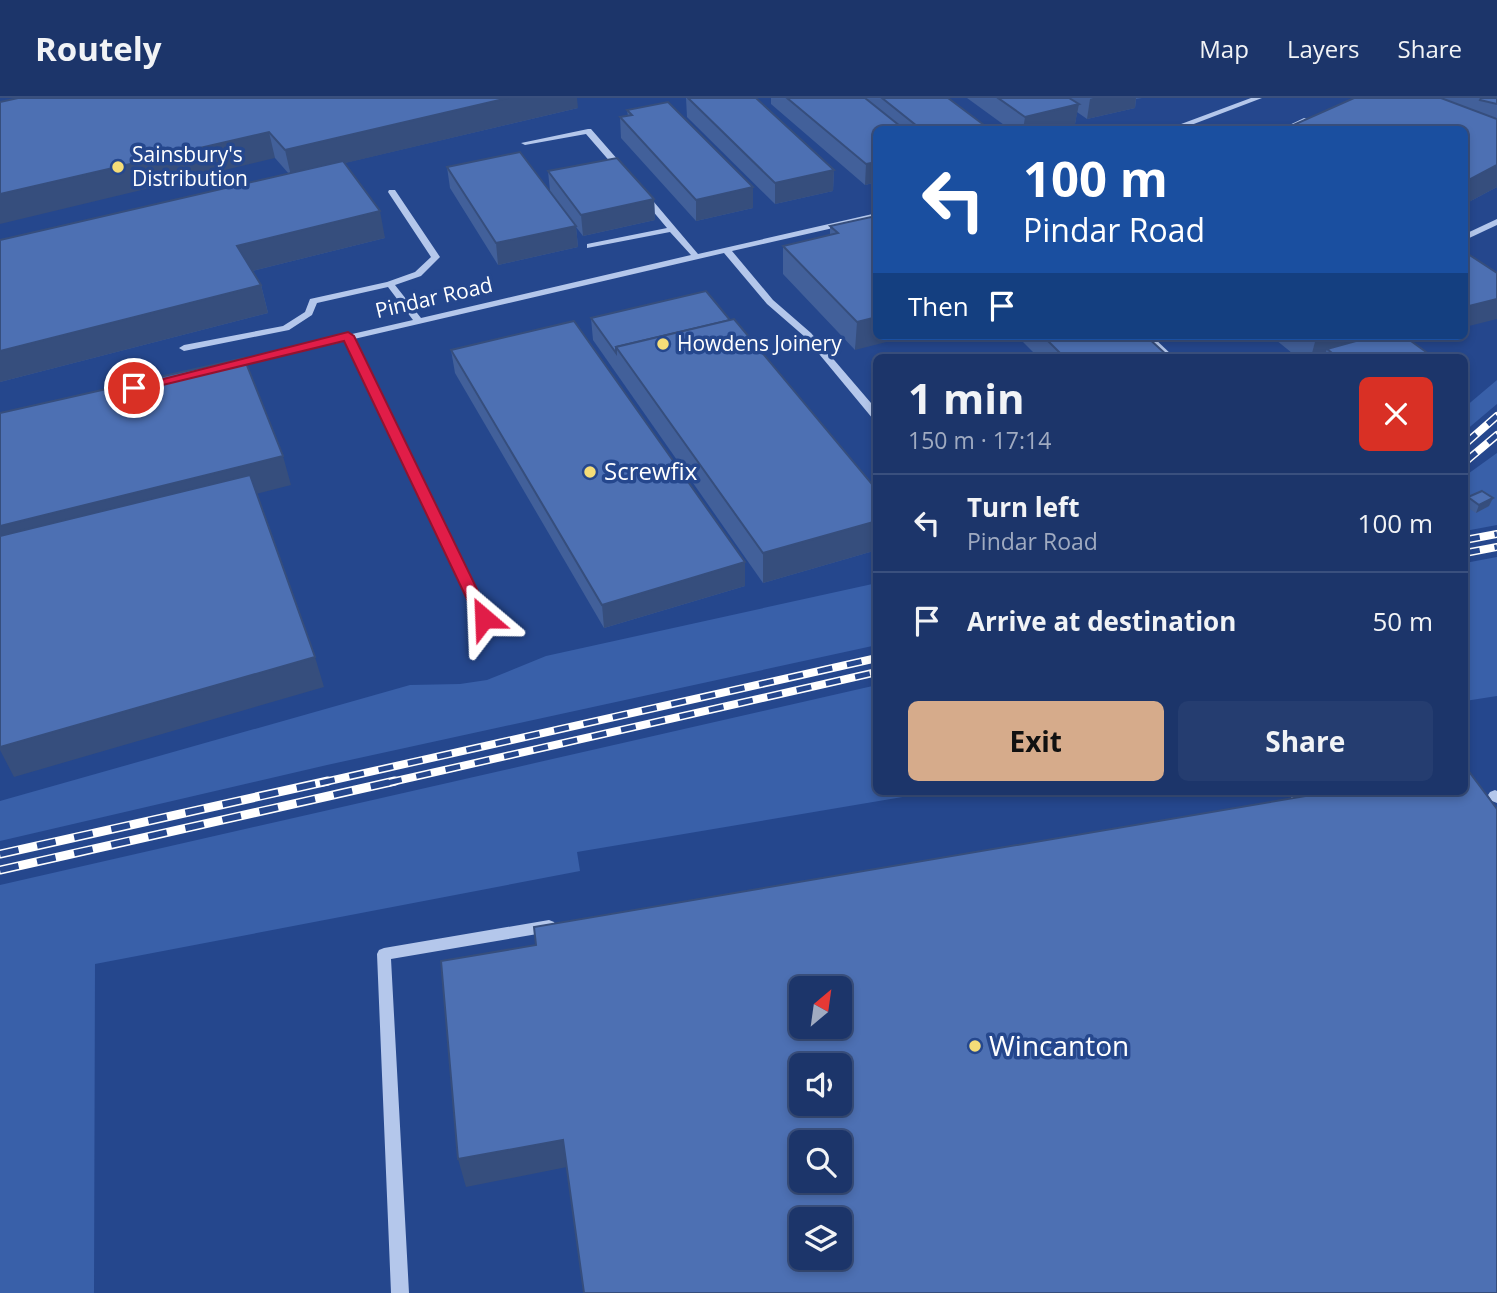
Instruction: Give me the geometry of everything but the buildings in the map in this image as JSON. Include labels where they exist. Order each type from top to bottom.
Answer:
[{"type":"street","points":[[1180,126],[1258,98]]},
{"type":"street","points":[[1293,126],[1317,116]]},
{"type":"street","points":[[1188,123],[1194,126]]},
{"type":"street","points":[[525,143],[588,131],[630,179]]},
{"type":"street","points":[[639,189],[695,255]]},
{"type":"street","points":[[184,348],[286,328],[309,313],[313,301],[390,284],[418,274],[436,257],[391,192]]},
{"type":"street","name":"Pindar Road","points":[[214,369],[695,255],[873,216]]},
{"type":"street","points":[[1468,236],[1497,222]]},
{"type":"street","points":[[590,246],[672,229]]},
{"type":"street","points":[[725,249],[770,302],[808,335],[873,412]]},
{"type":"street","points":[[390,284],[418,320]]},
{"type":"street","points":[[348,336],[484,618]]},
{"type":"street","points":[[1151,340],[1167,354]]},
{"type":"street","points":[[1282,801],[1307,795]]},
{"type":"street","points":[[400,1293],[384,954],[569,923]]},
{"type":"shaded area","points":[[1497,380],[1497,404],[1468,428],[1468,404]]},
{"type":"shaded area","points":[[1497,453],[1497,525],[1468,530],[1468,474]]},
{"type":"shaded area","points":[[1497,557],[1497,696],[1468,701],[1468,562]]},
{"type":"shaded area","points":[[873,584],[873,646],[327,765],[0,841],[0,801],[410,685],[460,684],[487,680],[546,656]]},
{"type":"shaded area","points":[[873,686],[873,795],[914,795],[577,852],[580,871],[95,964],[94,1293],[0,1293],[0,885]]},
{"type":"railway","points":[[1468,441],[1497,416]]},
{"type":"railway","points":[[1468,459],[1497,435]]},
{"type":"railway","points":[[1468,539],[1497,534]]},
{"type":"railway","points":[[1468,552],[1497,547]]},
{"type":"railway","points":[[320,783],[873,659]]},
{"type":"railway","points":[[387,783],[873,673]]},
{"type":"railway","points":[[0,854],[328,781]]},
{"type":"railway","points":[[0,870],[395,781]]},
{"type":"place","name":"Sainsbury's Distribution","points":[[118,167]]},
{"type":"place","name":"Howdens Joinery","points":[[663,344]]},
{"type":"place","name":"Screwfix","points":[[590,472]]},
{"type":"place","name":"Wincanton","points":[[975,1046]]},
{"type":"route","points":[[134,388],[348,336],[484,618]]}]
